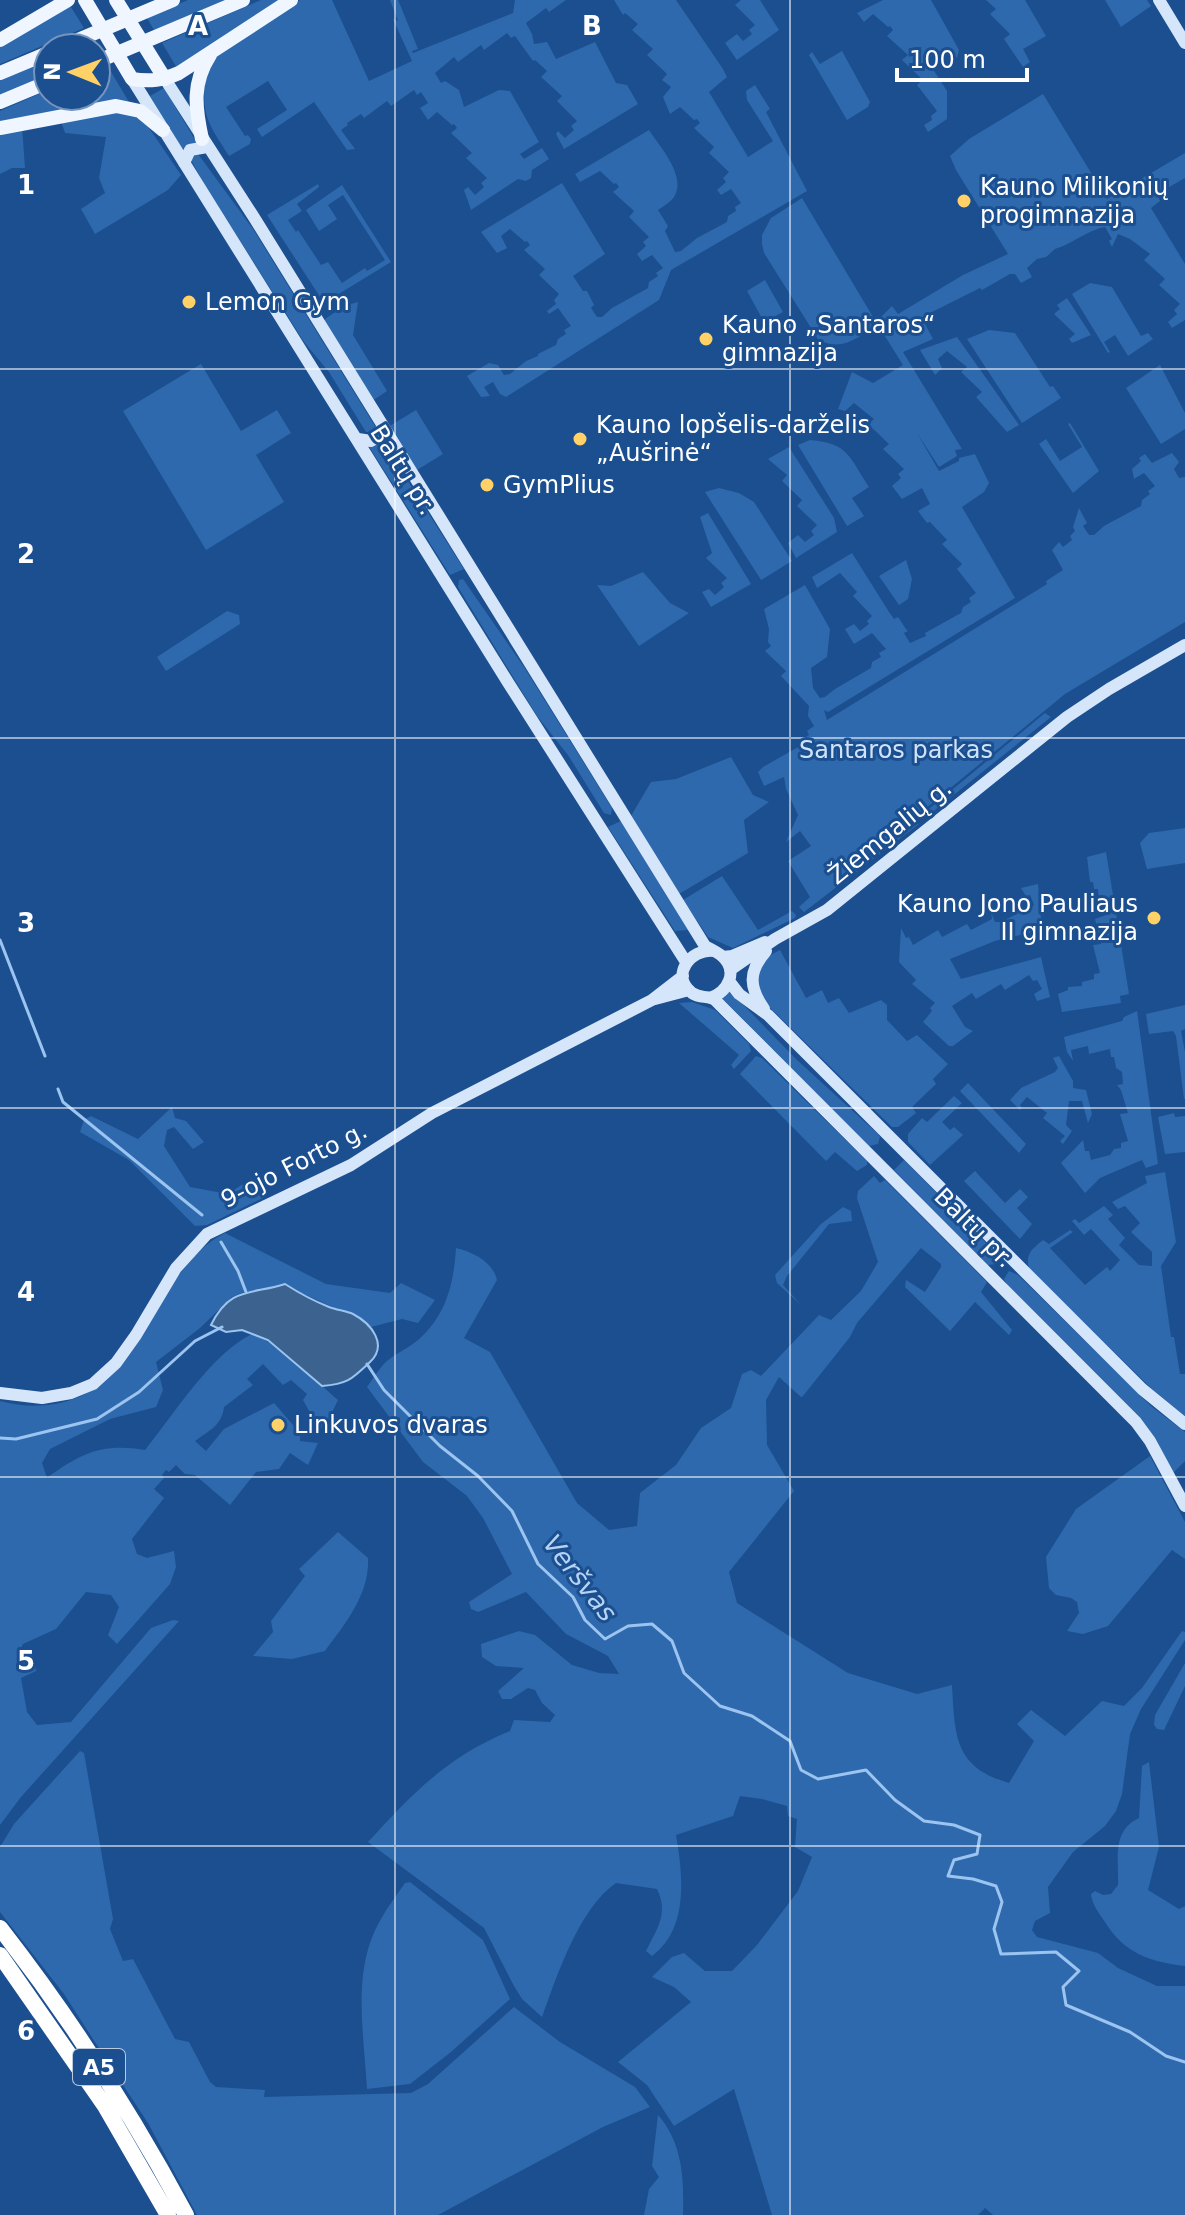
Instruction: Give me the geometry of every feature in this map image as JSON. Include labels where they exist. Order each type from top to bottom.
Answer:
[{"type":"highway","name":"A5","points":[[0,1928],[35,1973],[118,2095],[186,2215]]},
{"type":"highway","name":"A5","points":[[0,1955],[105,2106],[168,2215]]},
{"type":"main road","points":[[25,24],[46,0]]},
{"type":"main road","points":[[0,40],[68,0]]},
{"type":"main road","name":"Baltų pr.","points":[[116,0],[705,946],[718,954],[739,994],[768,1015],[1142,1389],[1185,1424]]},
{"type":"main road","points":[[97,32],[173,0]]},
{"type":"main road","points":[[112,55],[243,0]]},
{"type":"main road","points":[[131,78],[165,79],[179,73],[291,0]]},
{"type":"main road","points":[[1159,0],[1185,43]]},
{"type":"main road","name":"Baltų pr.","points":[[86,3],[509,684],[595,816],[685,969],[689,990],[721,1006],[1136,1422],[1150,1441],[1182,1501]]},
{"type":"main road","points":[[184,163],[190,150],[204,143],[195,93],[198,77],[213,50]]},
{"type":"main road","points":[[0,73],[32,60]]},
{"type":"main road","points":[[0,102],[32,89]]},
{"type":"main road","points":[[0,128],[116,106],[140,111],[163,130]]},
{"type":"main road","points":[[358,439],[371,441],[379,436],[382,427]]},
{"type":"main road","points":[[450,587],[455,577],[473,573]]},
{"type":"main road","name":"Žiemgalių g.","points":[[718,954],[732,956],[775,939],[816,917],[1067,717],[1185,645]]},
{"type":"main road","points":[[595,816],[602,821],[612,821],[620,810]]},
{"type":"main road","points":[[768,1015],[754,995],[751,978],[757,962],[775,939]]},
{"type":"main road","name":"Žiemgalių g.","points":[[730,976],[775,939]]},
{"type":"main road","points":[[685,969],[698,952],[718,954]]},
{"type":"main road","name":"9-ojo Forto g.","points":[[652,1000],[685,969]]},
{"type":"main road","points":[[710,998],[720,994],[730,976]]},
{"type":"main road","name":"9-ojo Forto g.","points":[[0,1393],[42,1398],[71,1393],[93,1384],[116,1363],[176,1268],[207,1234],[351,1165],[432,1113],[652,1000],[689,990]]},
{"type":"main road","points":[[876,1161],[894,1141]]},
{"type":"main road","points":[[993,1278],[1012,1258]]},
{"type":"main road","points":[[1182,1501],[1185,1481]]},
{"type":"green space","points":[[188,0],[226,0],[154,30],[147,18]]},
{"type":"green space","points":[[261,0],[282,0],[177,68],[162,43]]},
{"type":"green space","points":[[300,0],[332,0],[369,81],[412,61],[393,19],[398,21],[390,0],[398,0],[418,49],[413,53],[513,13],[515,0],[566,0],[549,12],[546,8],[526,23],[534,44],[547,42],[556,59],[595,42],[616,83],[627,85],[638,104],[564,149],[556,134],[558,131],[565,138],[574,130],[571,126],[577,121],[557,101],[562,96],[541,77],[547,71],[533,61],[515,36],[511,38],[507,33],[484,50],[481,45],[458,62],[454,57],[435,73],[441,83],[445,81],[459,90],[464,107],[499,90],[510,91],[539,142],[520,154],[524,159],[542,148],[549,159],[532,170],[531,178],[526,181],[518,179],[471,210],[464,190],[468,187],[475,195],[484,187],[481,183],[487,178],[466,158],[472,153],[451,133],[457,128],[454,124],[437,112],[428,120],[420,108],[428,103],[421,92],[417,95],[414,90],[391,106],[387,101],[364,118],[361,114],[347,123],[341,130],[355,149],[347,150],[314,102],[262,137],[257,129],[287,110],[268,81],[226,107],[245,136],[251,139],[250,144],[229,156],[213,131],[205,106],[205,85],[201,83],[214,59],[225,48]]},
{"type":"green space","points":[[614,0],[676,0],[727,77],[709,92],[748,157],[773,141],[747,100],[746,91],[755,85],[770,109],[766,112],[807,191],[671,270],[659,300],[506,397],[500,394],[493,382],[484,387],[490,396],[481,397],[467,376],[489,363],[498,365],[504,375],[510,374],[526,361],[556,345],[558,339],[566,334],[564,330],[571,326],[558,308],[549,314],[547,311],[556,304],[554,300],[559,294],[539,275],[545,269],[524,250],[530,245],[527,241],[510,229],[501,236],[507,248],[497,253],[481,232],[562,183],[605,254],[573,276],[583,291],[587,291],[597,317],[602,317],[648,288],[649,282],[663,268],[652,255],[642,261],[637,254],[646,246],[643,242],[649,237],[629,217],[634,211],[613,192],[619,187],[616,183],[600,171],[580,182],[575,174],[649,130],[670,162],[677,180],[674,197],[658,210],[668,226],[665,231],[675,252],[727,222],[728,216],[741,203],[731,189],[721,195],[717,190],[726,182],[723,178],[729,172],[709,153],[714,147],[694,128],[700,123],[697,119],[694,120],[680,107],[670,114],[663,97],[671,87],[662,80],[667,74],[647,55],[653,49],[632,30],[638,24],[625,13],[623,15]]},
{"type":"green space","points":[[741,0],[760,0],[779,30],[737,60],[725,43],[737,34],[743,41],[752,34],[749,30],[755,25],[735,5]]},
{"type":"green space","points":[[883,0],[931,0],[959,50],[957,58],[939,51],[927,60],[947,91],[947,119],[928,132],[924,125],[932,120],[931,116],[937,111],[917,85],[923,80],[902,60],[908,55],[887,36],[893,30],[890,26],[873,14],[864,22],[857,13]]},
{"type":"green space","points":[[986,0],[1025,0],[1046,36],[1023,49],[1030,62],[1023,67],[1004,39],[1010,34],[990,14],[996,9]]},
{"type":"green space","points":[[1105,0],[1147,0],[1151,6],[1121,27]]},
{"type":"green space","points":[[69,4],[84,28],[75,32],[32,32],[32,50],[0,64],[0,47]]},
{"type":"green space","points":[[842,51],[870,102],[868,107],[847,120],[809,55],[812,52],[820,64]]},
{"type":"green space","points":[[32,66],[32,82],[0,96],[0,80]]},
{"type":"green space","points":[[112,73],[129,102],[112,105]]},
{"type":"green space","points":[[164,88],[197,143],[185,146],[183,150],[150,96]]},
{"type":"green space","name":"Santaros parkas","points":[[1043,94],[1107,199],[1185,153],[1185,178],[1157,194],[1160,201],[1151,208],[1185,264],[1185,320],[1172,328],[1168,322],[1177,314],[1174,310],[1180,304],[1159,285],[1165,279],[1144,260],[1150,254],[1118,234],[1112,247],[1109,241],[1112,239],[1105,227],[1037,259],[1027,268],[1032,277],[1021,283],[1015,274],[1010,274],[926,315],[923,320],[933,339],[903,352],[962,449],[955,450],[957,456],[939,467],[917,433],[939,471],[959,461],[959,458],[975,454],[989,483],[984,492],[962,507],[1015,598],[828,712],[824,710],[827,720],[1047,584],[1046,581],[1063,570],[1052,550],[1059,542],[1063,547],[1072,540],[1070,536],[1075,531],[1073,527],[1079,508],[1087,523],[1083,526],[1089,535],[1094,535],[1104,526],[1141,506],[1142,500],[1150,494],[1148,491],[1155,486],[1144,473],[1134,479],[1132,469],[1145,454],[1152,463],[1172,453],[1179,462],[1174,469],[1179,478],[1185,477],[1185,622],[1065,694],[886,841],[915,820],[919,824],[804,912],[799,907],[810,897],[788,861],[811,846],[800,831],[786,842],[798,815],[784,777],[764,786],[758,772],[800,746],[801,740],[809,735],[807,731],[814,726],[808,716],[809,706],[781,676],[786,671],[765,651],[771,646],[764,609],[805,585],[830,629],[827,657],[811,668],[813,688],[820,698],[871,668],[872,662],[881,657],[879,653],[886,649],[872,633],[854,644],[845,629],[854,624],[860,631],[869,624],[867,621],[872,616],[853,596],[857,592],[840,573],[817,588],[812,577],[852,553],[894,619],[898,617],[908,631],[904,633],[910,643],[961,613],[963,607],[971,602],[969,598],[976,593],[957,569],[962,564],[942,544],[947,540],[918,511],[930,504],[922,488],[902,499],[892,486],[901,478],[898,474],[904,469],[883,449],[889,444],[868,424],[874,419],[854,403],[845,411],[838,409],[852,372],[873,383],[903,365],[878,325],[842,344],[818,339],[764,253],[762,235],[771,218],[802,198],[876,322],[892,306],[898,314],[963,275],[1008,254],[950,156],[969,139]]},
{"type":"green space","points":[[32,97],[32,112],[68,112],[0,123],[0,111]]},
{"type":"green space","points":[[112,110],[143,119],[181,175],[168,190],[95,234],[81,209],[105,193],[99,178],[106,137],[65,133],[61,121]]},
{"type":"green space","points":[[22,126],[25,168],[12,168],[0,174],[0,131]]},
{"type":"green space","points":[[198,154],[253,229],[375,426],[373,432],[366,432],[329,372],[304,342],[203,182],[190,158]]},
{"type":"green space","points":[[318,184],[319,187],[297,204],[302,211],[288,220],[321,265],[328,262],[342,283],[385,260],[343,195],[328,205],[337,219],[319,231],[306,210],[342,185],[391,262],[324,303],[267,215]]},
{"type":"green space","points":[[765,280],[783,312],[764,322],[747,291]]},
{"type":"green space","points":[[1090,283],[1112,287],[1141,336],[1148,333],[1153,339],[1128,356],[1115,335],[1104,342],[1108,353],[1072,294]]},
{"type":"green space","points":[[1067,298],[1091,335],[1072,343],[1069,339],[1075,334],[1054,314],[1060,309],[1057,305]]},
{"type":"green space","points":[[358,302],[353,335],[387,391],[372,401],[325,324],[325,319],[344,306]]},
{"type":"green space","points":[[989,330],[1015,333],[1050,387],[1053,386],[1061,398],[1022,423],[967,339]]},
{"type":"green space","points":[[957,337],[1019,425],[1007,432],[976,397],[982,392],[961,372],[967,367],[947,351],[938,359],[942,368],[935,375],[920,350]]},
{"type":"green space","points":[[201,364],[241,431],[277,410],[291,433],[256,455],[284,502],[206,550],[123,411]]},
{"type":"green space","points":[[1160,365],[1185,413],[1185,429],[1161,444],[1126,388]]},
{"type":"green space","points":[[416,410],[443,454],[417,470],[388,427]]},
{"type":"green space","points":[[1070,423],[1099,471],[1073,493],[1039,444],[1046,439],[1060,461],[1082,447]]},
{"type":"green space","points":[[381,439],[464,569],[450,575],[368,445]]},
{"type":"green space","points":[[810,440],[841,448],[869,487],[852,498],[864,516],[847,526],[798,445]]},
{"type":"green space","points":[[789,447],[834,518],[837,532],[796,558],[788,543],[798,535],[805,542],[814,535],[811,531],[817,525],[797,506],[802,500],[782,481],[787,475],[768,459]]},
{"type":"green space","points":[[719,488],[739,493],[754,502],[792,561],[761,580],[705,492]]},
{"type":"green space","points":[[708,513],[751,584],[711,607],[702,592],[709,589],[715,595],[724,587],[721,583],[727,578],[706,558],[712,553],[700,517]]},
{"type":"green space","points":[[906,560],[912,579],[908,599],[899,605],[879,576]]},
{"type":"green space","points":[[643,572],[670,603],[689,613],[639,646],[597,585],[611,586]]},
{"type":"green space","points":[[463,579],[524,667],[612,808],[611,815],[604,813],[568,755],[537,716],[458,587],[459,580]]},
{"type":"green space","points":[[227,611],[239,615],[240,624],[166,671],[157,657]]},
{"type":"green space","points":[[1045,713],[1051,717],[925,818],[924,813]]},
{"type":"green space","points":[[731,757],[753,795],[769,802],[744,820],[748,853],[679,894],[631,816],[651,782],[676,779]]},
{"type":"green space","points":[[621,821],[688,930],[675,931],[608,827]]},
{"type":"green space","points":[[1185,828],[1185,863],[1147,869],[1140,843],[1149,833]]},
{"type":"green space","points":[[1106,852],[1129,994],[1120,996],[1121,1003],[1062,1012],[1058,994],[1068,990],[1068,987],[1082,986],[1082,982],[1094,979],[1094,974],[1100,973],[1093,945],[1101,944],[1095,919],[1106,915],[1105,905],[1099,901],[1098,889],[1094,889],[1093,882],[1090,882],[1087,857]]},
{"type":"green space","points":[[722,876],[758,930],[792,911],[795,918],[733,948],[708,937],[683,900]]},
{"type":"green space","points":[[1038,884],[1042,930],[995,941],[950,959],[961,979],[1041,957],[1050,997],[1037,1001],[1034,994],[1042,989],[1037,980],[1033,981],[1029,975],[1005,990],[1001,984],[976,999],[972,993],[952,1006],[965,1027],[973,1031],[949,1046],[923,1022],[935,1003],[912,984],[916,980],[899,962],[901,928],[913,945],[938,930],[942,937],[967,924],[971,930],[992,919],[991,912],[995,922],[1001,922],[1034,905],[1030,895],[1026,896],[1021,888]]},
{"type":"green space","points":[[780,950],[806,998],[822,990],[828,1003],[839,998],[849,1013],[881,1000],[887,1005],[887,1020],[907,1041],[917,1035],[948,1064],[933,1079],[936,1084],[912,1107],[916,1113],[898,1127],[892,1127],[763,1001],[758,971],[765,960]]},
{"type":"green space","points":[[729,990],[796,1059],[878,1134],[878,1144],[869,1146],[721,997]]},
{"type":"green space","points":[[692,1002],[715,1010],[749,1044],[751,1051],[734,1069],[731,1065],[739,1055],[679,1003]]},
{"type":"green space","points":[[1185,1005],[1185,1029],[1181,1031],[1185,1052],[1184,1099],[1176,1036],[1173,1031],[1149,1034],[1146,1014]]},
{"type":"green space","points":[[1137,1011],[1158,1164],[1146,1168],[1142,1160],[1100,1178],[1085,1193],[1061,1163],[1083,1140],[1091,1160],[1110,1155],[1114,1149],[1121,1148],[1121,1143],[1128,1141],[1120,1114],[1128,1113],[1117,1085],[1123,1084],[1122,1072],[1116,1068],[1110,1049],[1089,1054],[1088,1046],[1071,1050],[1073,1061],[1067,1052],[1064,1037],[1122,1021]]},
{"type":"green space","points":[[756,1056],[762,1058],[867,1161],[867,1165],[857,1171],[835,1152],[826,1161],[740,1074]]},
{"type":"green space","points":[[1059,1056],[1073,1081],[1073,1088],[1086,1090],[1092,1114],[1088,1123],[1082,1101],[1069,1101],[1066,1125],[1072,1131],[1063,1144],[1060,1141],[1065,1136],[1043,1118],[1047,1113],[1027,1097],[1020,1110],[1010,1100],[1021,1088],[1055,1072],[1058,1068],[1053,1058]]},
{"type":"green space","points":[[968,1083],[1026,1144],[1019,1153],[960,1091]]},
{"type":"green space","points":[[954,1096],[962,1103],[942,1122],[950,1130],[954,1127],[963,1135],[930,1165],[908,1142],[908,1134],[922,1118],[927,1122]]},
{"type":"green space","points":[[172,1107],[175,1118],[186,1121],[204,1142],[193,1149],[174,1127],[167,1130],[164,1146],[190,1187],[228,1194],[252,1178],[251,1188],[267,1196],[207,1225],[195,1226],[129,1160],[80,1132],[84,1120],[91,1116],[138,1139]]},
{"type":"green space","points":[[1174,1113],[1175,1117],[1185,1116],[1185,1152],[1165,1154],[1158,1117]]},
{"type":"green space","points":[[904,1160],[998,1255],[997,1264],[988,1265],[894,1170]]},
{"type":"green space","points":[[975,1171],[1005,1203],[1020,1189],[1028,1197],[1017,1208],[1032,1224],[1020,1239],[964,1181]]},
{"type":"green space","points":[[1165,1172],[1176,1242],[1161,1266],[1171,1337],[1174,1337],[1180,1374],[1185,1374],[1185,1416],[1153,1390],[1029,1269],[1028,1264],[1030,1252],[1043,1240],[1049,1244],[1070,1230],[1073,1232],[1050,1248],[1085,1285],[1107,1267],[1110,1271],[1120,1260],[1091,1229],[1084,1235],[1072,1221],[1075,1219],[1079,1223],[1104,1206],[1113,1215],[1108,1219],[1125,1238],[1119,1245],[1139,1265],[1152,1266],[1152,1252],[1131,1232],[1140,1223],[1125,1206],[1118,1209],[1112,1202],[1147,1183],[1145,1176]]},
{"type":"green space","points":[[874,1176],[880,1183],[885,1180],[987,1282],[981,1292],[1012,1330],[1009,1335],[975,1302],[950,1331],[905,1287],[906,1280],[925,1292],[941,1267],[921,1248],[857,1323],[850,1337],[803,1396],[779,1377],[766,1400],[767,1445],[794,1491],[729,1572],[737,1603],[848,1673],[917,1694],[952,1685],[954,1720],[961,1747],[977,1768],[1009,1783],[1034,1741],[1017,1724],[1031,1710],[1065,1736],[1102,1701],[1124,1706],[1142,1688],[1182,1631],[1185,1632],[1185,1640],[1141,1709],[1130,1734],[1122,1794],[1116,1811],[1105,1826],[1073,1852],[1048,1887],[1050,1913],[1035,1921],[1032,1930],[1037,1937],[1098,1953],[1118,1968],[1157,1986],[1185,1986],[1185,2215],[993,2215],[985,2208],[978,2215],[772,2215],[734,2089],[674,2126],[647,2085],[618,2062],[691,2002],[674,1987],[652,1977],[672,1957],[684,1953],[705,1971],[732,1971],[757,1945],[798,1891],[812,1857],[795,1847],[797,1819],[788,1816],[787,1806],[740,1796],[733,1816],[676,1835],[681,1884],[678,1916],[664,1945],[652,1956],[646,1951],[662,1913],[657,1889],[616,1883],[603,1894],[571,1944],[542,2017],[522,1999],[484,1928],[368,1842],[449,1764],[510,1731],[514,1720],[550,1722],[555,1715],[542,1703],[535,1690],[528,1688],[511,1699],[502,1699],[498,1691],[524,1668],[496,1666],[482,1657],[481,1644],[519,1631],[535,1635],[572,1665],[599,1673],[619,1674],[608,1656],[566,1634],[526,1592],[478,1612],[471,1609],[469,1602],[512,1574],[483,1518],[467,1496],[423,1462],[367,1387],[384,1364],[428,1331],[442,1310],[453,1274],[456,1248],[481,1259],[491,1268],[497,1280],[464,1338],[490,1352],[577,1503],[609,1530],[637,1526],[640,1493],[676,1465],[701,1428],[731,1408],[742,1374],[751,1370],[761,1376],[819,1315],[831,1320],[861,1291],[878,1262],[857,1198],[858,1191]]},
{"type":"green space","points":[[843,1207],[851,1211],[852,1221],[829,1224],[783,1285],[801,1305],[777,1283],[775,1275],[821,1224]]},
{"type":"green space","points":[[225,1233],[326,1284],[390,1293],[401,1283],[435,1300],[418,1323],[402,1319],[371,1327],[285,1284],[256,1292],[246,1291],[232,1297],[200,1328],[156,1362],[163,1390],[156,1407],[110,1419],[50,1449],[42,1463],[47,1478],[93,1452],[116,1448],[145,1450],[208,1370],[237,1343],[252,1334],[287,1355],[338,1400],[324,1429],[318,1427],[303,1400],[307,1394],[291,1380],[283,1385],[263,1364],[247,1379],[253,1385],[224,1407],[217,1423],[195,1441],[206,1451],[224,1429],[274,1403],[300,1433],[300,1441],[318,1443],[308,1465],[290,1453],[279,1469],[256,1472],[230,1505],[195,1475],[185,1474],[176,1465],[169,1472],[166,1470],[162,1475],[164,1478],[154,1489],[164,1498],[132,1539],[137,1554],[147,1558],[174,1551],[176,1567],[170,1584],[117,1644],[108,1635],[119,1607],[111,1595],[86,1592],[56,1629],[23,1644],[18,1654],[34,1659],[36,1671],[21,1678],[27,1712],[37,1725],[71,1722],[151,1628],[173,1620],[179,1621],[21,1797],[0,1825],[0,1401],[41,1406],[86,1394],[110,1376],[130,1353],[179,1274],[200,1251]]},
{"type":"green space","points":[[1009,1271],[1018,1275],[1151,1406],[1185,1432],[1185,1461],[1173,1473],[1145,1424],[1008,1286],[1004,1279]]},
{"type":"green space","points":[[1150,1456],[1185,1522],[1185,1559],[1172,1550],[1108,1626],[1083,1634],[1067,1631],[1079,1613],[1077,1602],[1056,1595],[1049,1588],[1046,1557],[1076,1509]]},
{"type":"green space","points":[[338,1532],[368,1558],[361,1596],[340,1630],[325,1651],[292,1659],[253,1656],[273,1632],[271,1621],[305,1576],[299,1569]]},
{"type":"green space","points":[[1185,1663],[1185,1686],[1164,1730],[1157,1729],[1154,1725],[1155,1715]]},
{"type":"green space","points":[[80,1751],[84,1753],[113,1919],[110,1929],[123,1961],[133,1959],[175,2039],[189,2042],[210,2082],[216,2087],[265,2090],[264,2097],[411,2093],[428,2084],[514,2007],[560,2042],[635,2087],[650,2107],[603,2127],[438,2215],[197,2215],[148,2123],[64,1994],[0,1912],[0,1847],[14,1824]]},
{"type":"green space","points":[[1149,1762],[1159,1847],[1148,1890],[1179,1909],[1185,1906],[1185,1966],[1160,1962],[1129,1948],[1112,1933],[1096,1909],[1091,1894],[1095,1891],[1103,1895],[1111,1894],[1118,1885],[1120,1838],[1124,1830],[1139,1818],[1142,1766]]},
{"type":"green space","points":[[410,1882],[483,1940],[510,1999],[410,2084],[367,2089],[362,2024],[366,1959],[384,1914],[405,1883]]},
{"type":"green space","points":[[658,2115],[673,2138],[680,2162],[683,2215],[644,2215],[649,2189],[659,2177],[652,2166]]},
{"type":"shaded area","points":[[285,1284],[323,1305],[353,1314],[371,1329],[378,1349],[359,1373],[338,1384],[322,1386],[268,1340],[242,1330],[226,1332],[211,1325],[218,1312],[234,1298]]},
{"type":"waterway","points":[[0,940],[45,1056]]},
{"type":"waterway","points":[[58,1089],[63,1102],[202,1215]]},
{"type":"waterway","points":[[221,1242],[246,1292]]},
{"type":"waterway","points":[[0,1438],[16,1439],[97,1419],[139,1392],[195,1341],[222,1327]]},
{"type":"waterway","name":"Veršvas","points":[[367,1364],[384,1390],[512,1511],[538,1564],[573,1597],[585,1620],[605,1639],[628,1626],[652,1624],[672,1641],[684,1673],[720,1706],[752,1716],[790,1741],[801,1770],[818,1779],[866,1770],[895,1800],[924,1821],[954,1825],[980,1835],[977,1854],[954,1860],[948,1876],[996,1886],[1002,1902],[994,1929],[1001,1954],[1056,1952],[1079,1971],[1063,1987],[1066,2005],[1130,2032],[1166,2056],[1185,2062]]},
{"type":"place","name":"Kauno Milikonių progimnazija","points":[[964,201]]},
{"type":"place","name":"Lemon Gym","points":[[189,302]]},
{"type":"place","name":"Kauno „Santaros“ gimnazija","points":[[706,339]]},
{"type":"place","name":"Kauno lopšelis-darželis „Aušrinė“","points":[[580,439]]},
{"type":"place","name":"GymPlius","points":[[487,485]]},
{"type":"place","name":"Kauno Jono Pauliaus II gimnazija","points":[[1154,918]]},
{"type":"place","name":"Linkuvos dvaras","points":[[278,1425]]}]
